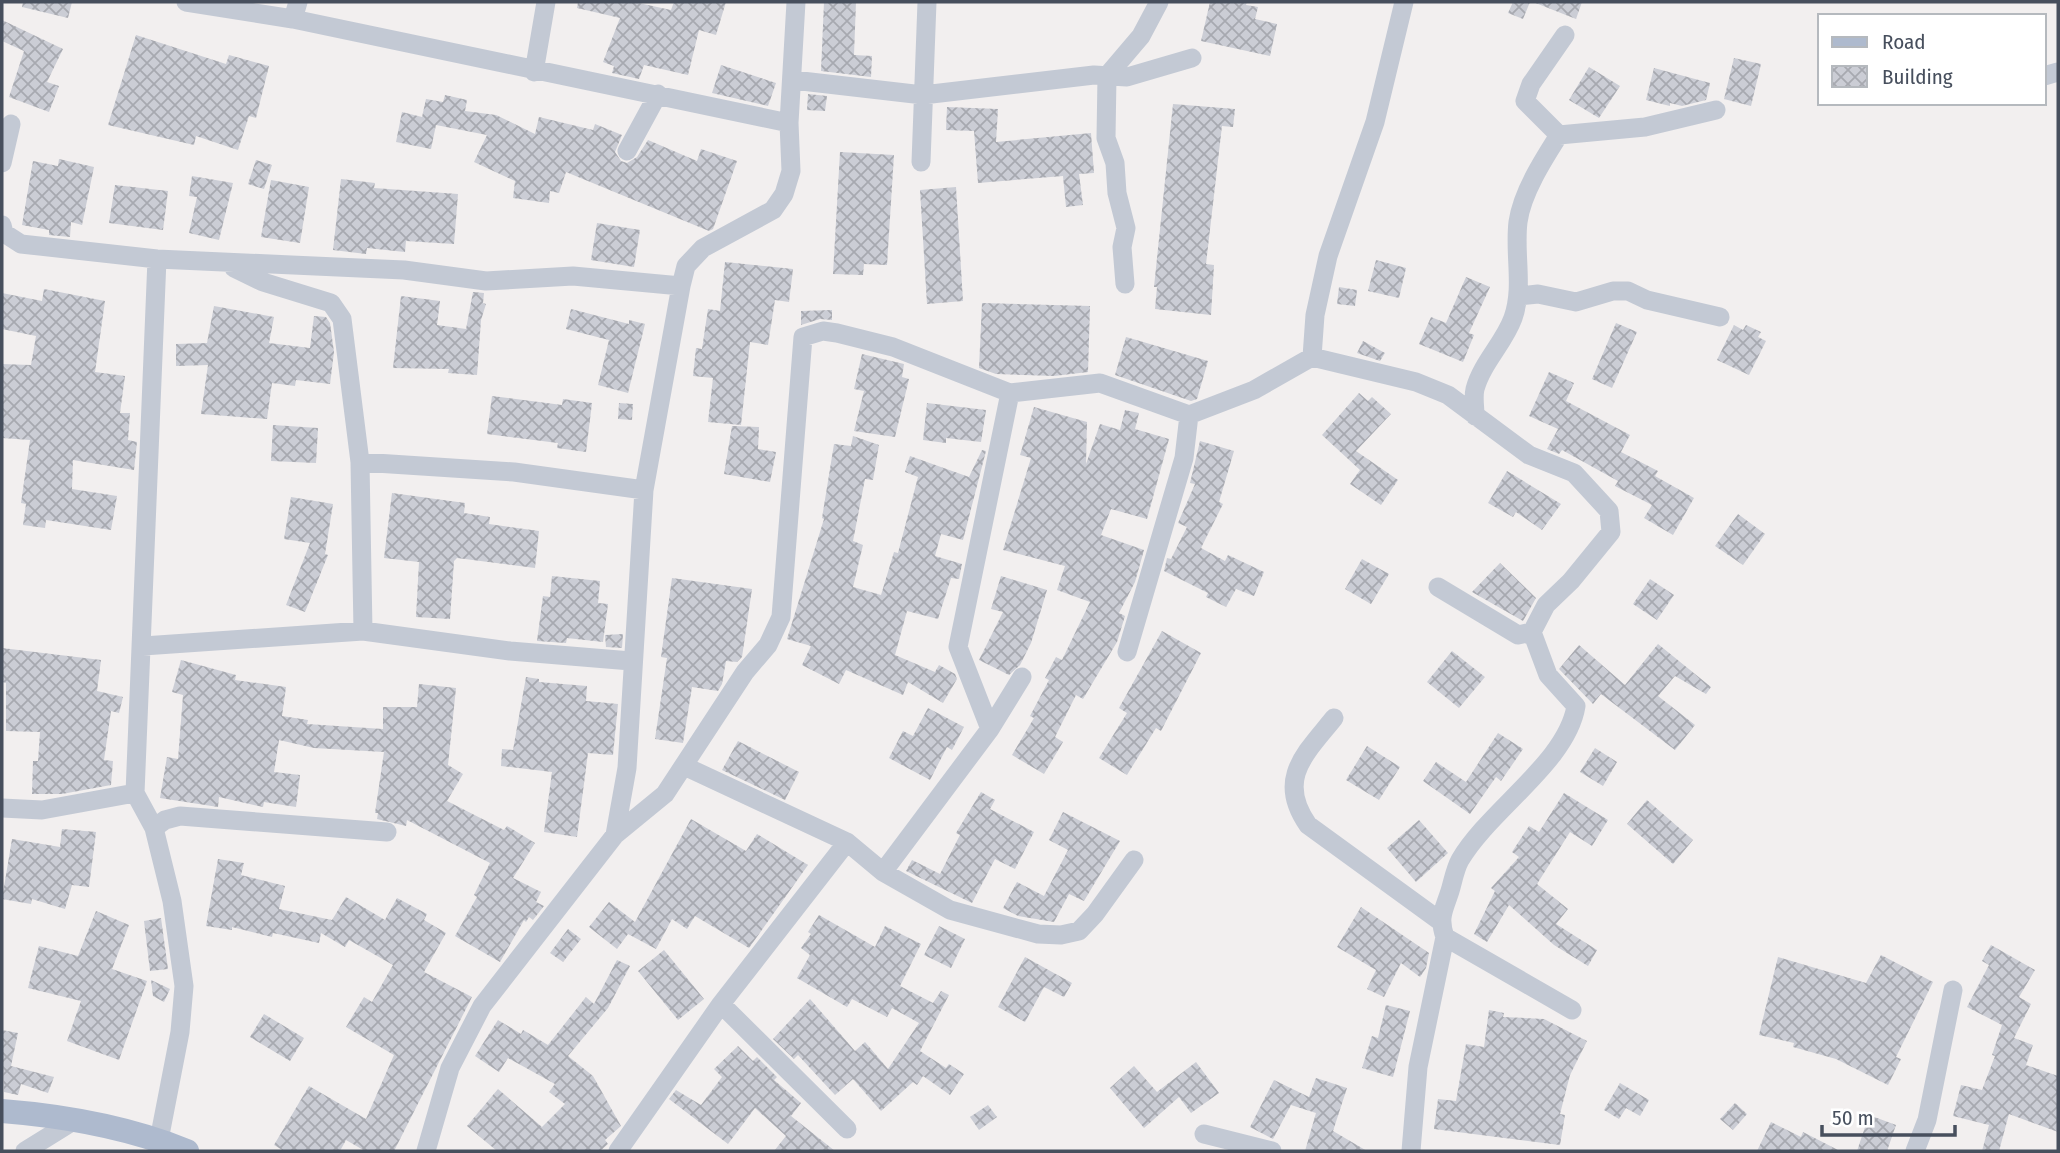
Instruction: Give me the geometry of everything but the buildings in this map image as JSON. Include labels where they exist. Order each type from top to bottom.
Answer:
[{"type":"main road","points":[[2,1111],[75,1120],[159,1140],[187,1151]]},
{"type":"street","points":[[186,2],[296,10],[534,72],[658,94],[789,123]]},
{"type":"street","points":[[534,72],[547,2]]},
{"type":"street","points":[[615,835],[627,768],[631,661],[643,490],[681,286],[686,266],[703,248],[773,210],[784,194],[791,171],[789,123],[796,2]]},
{"type":"street","points":[[921,162],[928,2]]},
{"type":"street","points":[[1125,284],[1122,247],[1126,228],[1117,193],[1115,163],[1106,138],[1107,76],[1141,36],[1160,2]]},
{"type":"street","points":[[1312,357],[1315,315],[1328,256],[1376,122],[1404,2]]},
{"type":"street","points":[[1559,135],[1525,101],[1531,84],[1565,35]]},
{"type":"street","points":[[793,80],[923,94],[1107,76],[1127,77],[1192,58]]},
{"type":"street","points":[[627,152],[658,94]]},
{"type":"street","points":[[1559,135],[1645,127],[1716,110]]},
{"type":"street","points":[[2,163],[11,124]]},
{"type":"street","points":[[1475,416],[1475,390],[1513,320],[1520,296],[1516,274],[1520,246],[1518,223],[1540,168],[1559,135]]},
{"type":"street","points":[[3,234],[21,244],[157,259],[404,270],[486,281],[573,276],[681,286]]},
{"type":"street","points":[[157,259],[135,793],[154,828],[172,901],[184,986],[180,1032],[159,1140]]},
{"type":"street","points":[[225,264],[263,282],[331,303],[338,310],[360,462],[363,631]]},
{"type":"street","points":[[1520,296],[1538,294],[1576,302],[1613,291],[1628,290],[1647,300],[1720,317]]},
{"type":"street","points":[[426,1151],[450,1068],[482,1006],[615,835],[665,794],[745,673],[768,645],[781,617],[803,337],[823,331],[893,347],[1010,393],[1100,383],[1189,415],[1254,390],[1312,357],[1416,382],[1448,395],[1529,455],[1574,473],[1609,511],[1611,532],[1572,581],[1546,605],[1532,632],[1548,675],[1576,706],[1573,725],[1560,747],[1504,806],[1460,861],[1442,929],[1418,1067],[1410,1151]]},
{"type":"street","points":[[1448,395],[1486,367]]},
{"type":"street","points":[[990,729],[958,648],[1010,393]]},
{"type":"street","points":[[1127,652],[1184,458],[1189,415]]},
{"type":"street","points":[[360,462],[514,472],[643,490]]},
{"type":"street","points":[[1438,587],[1518,635],[1532,632]]},
{"type":"street","points":[[143,646],[363,631],[510,651],[631,661]]},
{"type":"street","points":[[883,872],[990,729],[1022,677]]},
{"type":"street","points":[[1335,718],[1297,764],[1294,789],[1298,811],[1308,825],[1442,929],[1572,1010]]},
{"type":"street","points":[[684,766],[847,842],[883,872],[950,910],[1038,933],[1061,935],[1079,931],[1133,860]]},
{"type":"street","points":[[2,807],[43,810],[135,793]]},
{"type":"street","points":[[154,828],[165,820],[180,816],[387,832]]},
{"type":"street","points":[[618,1151],[721,1004],[847,842]]},
{"type":"street","points":[[1915,1151],[1927,1120],[1953,990]]},
{"type":"street","points":[[721,1004],[847,1129]]},
{"type":"street","points":[[25,1151],[75,1120]]},
{"type":"street","points":[[1204,1133],[1272,1151]]}]
